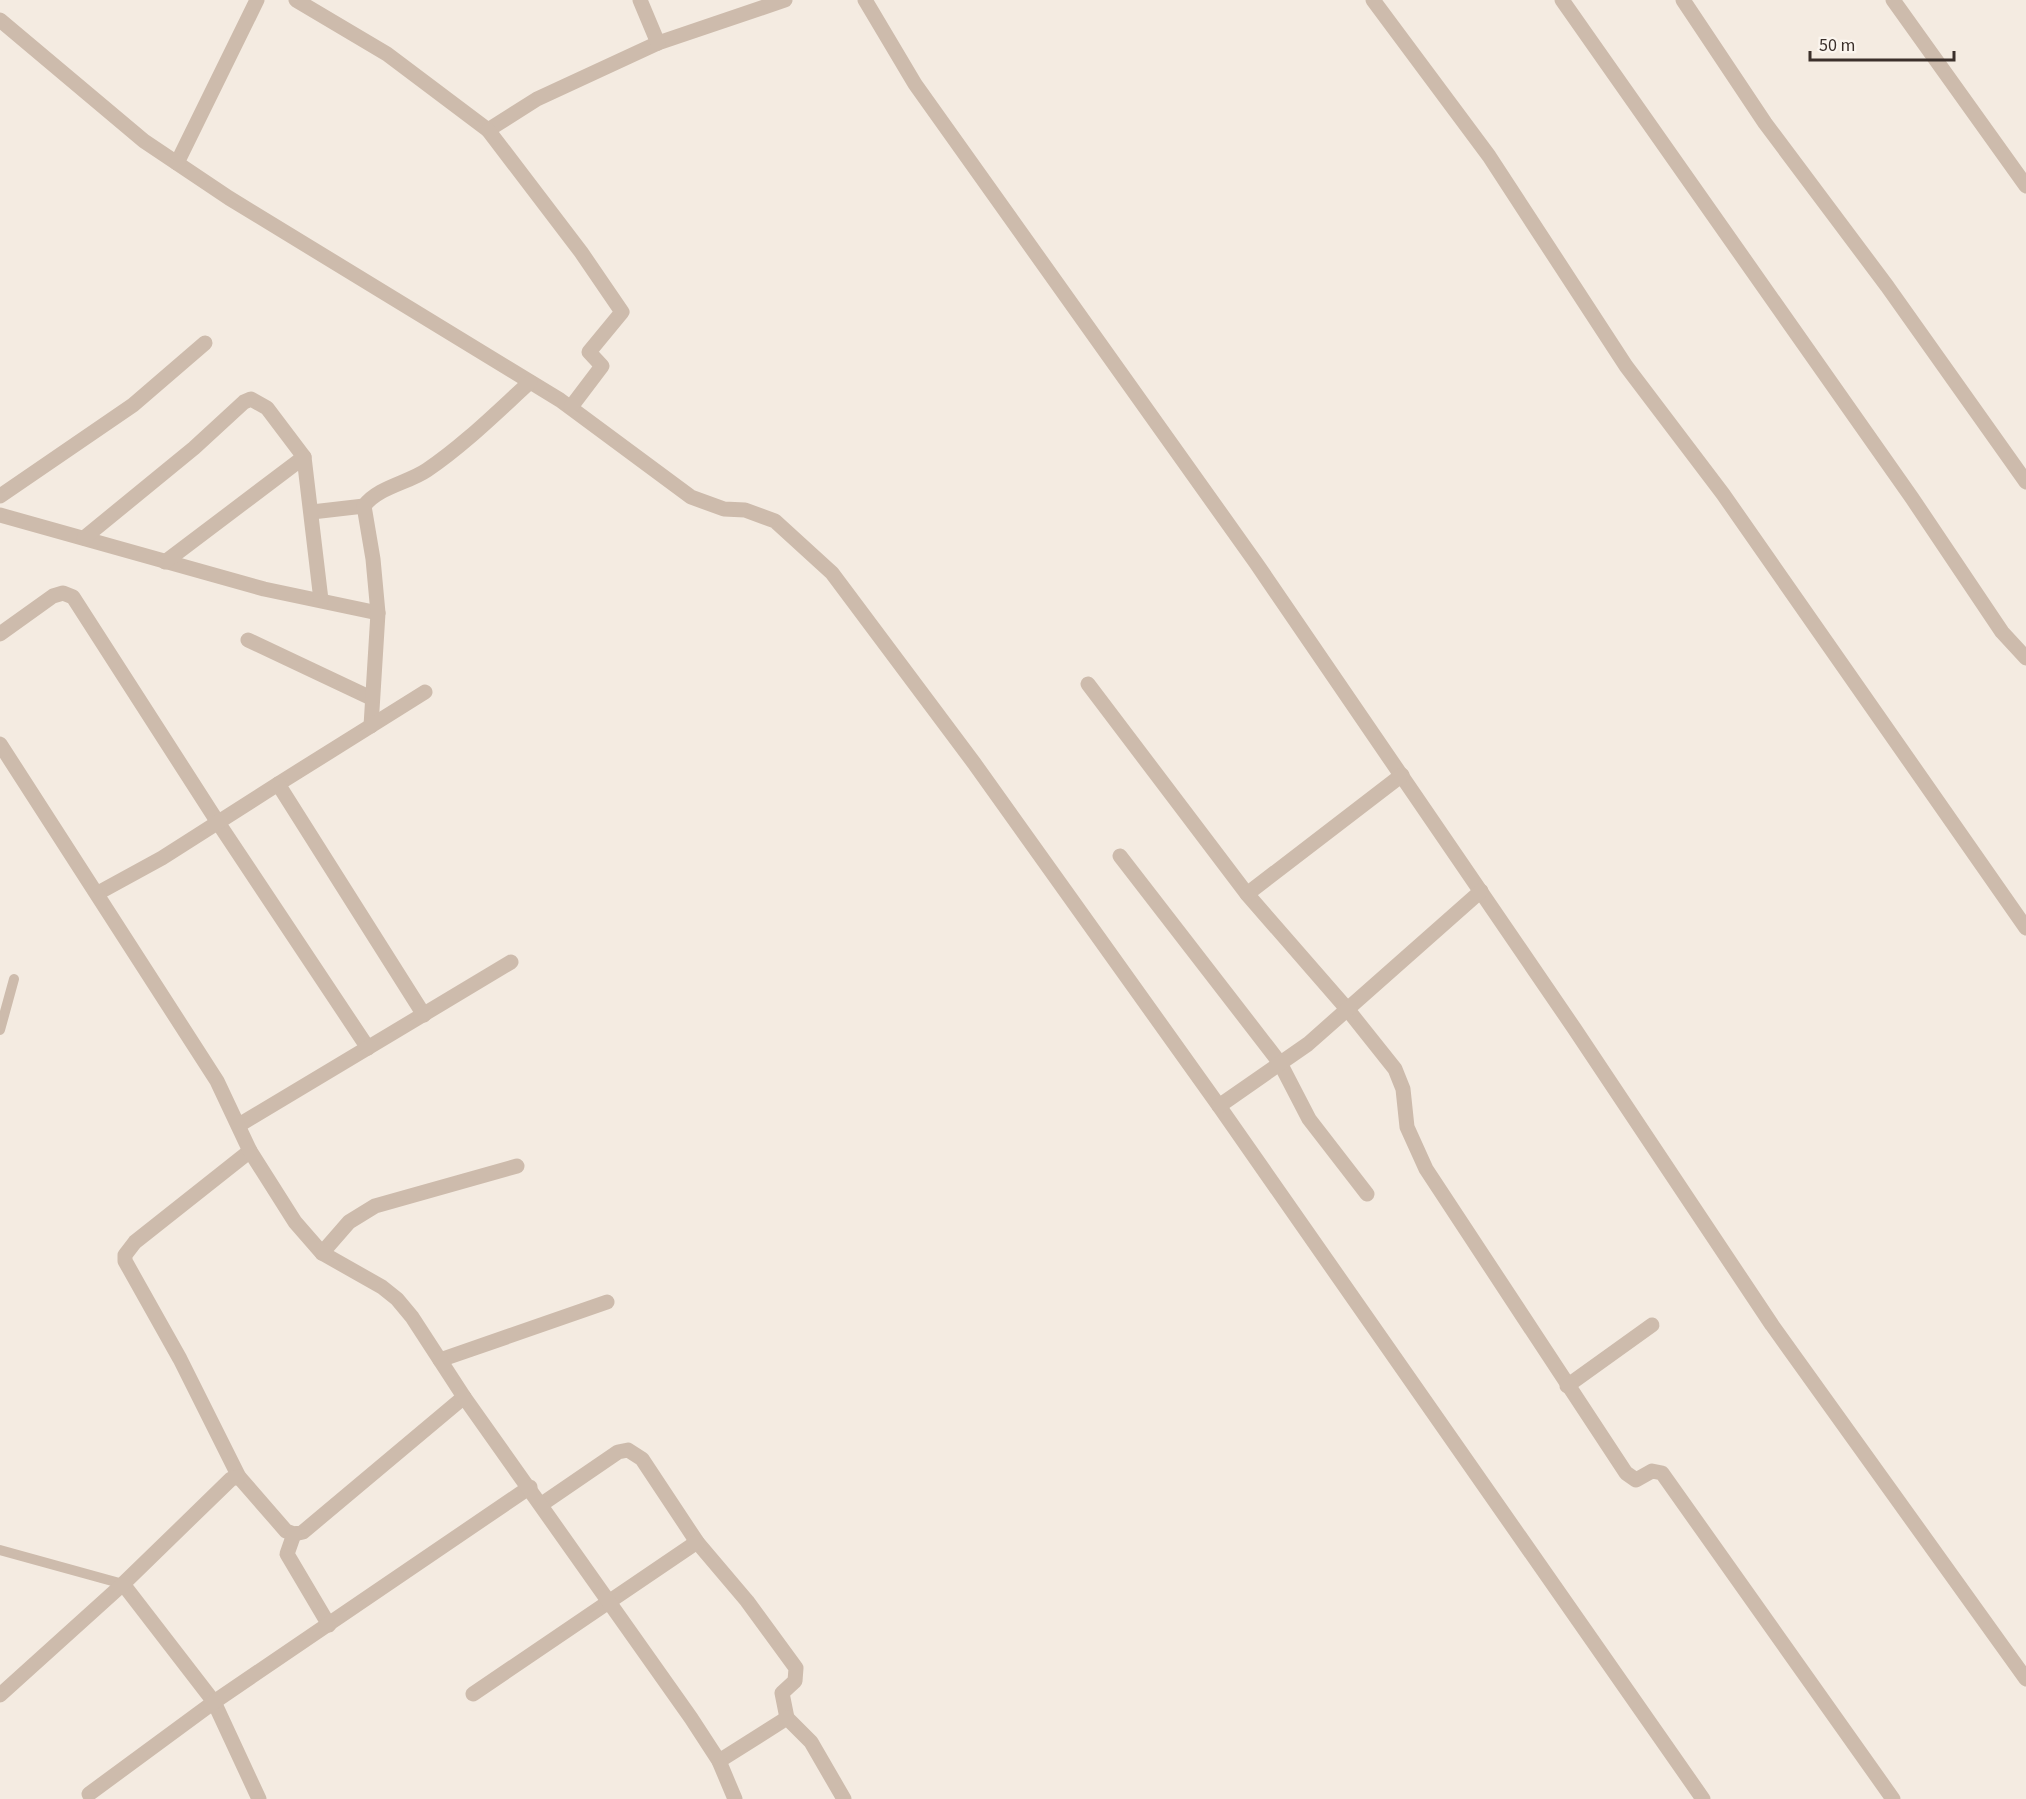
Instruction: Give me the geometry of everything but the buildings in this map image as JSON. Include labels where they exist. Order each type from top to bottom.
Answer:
[{"type":"street","points":[[177,163],[257,0]]},
{"type":"street","points":[[296,0],[387,54],[488,130],[581,252],[622,312],[589,352],[602,366],[571,406]]},
{"type":"street","points":[[640,0],[658,43]]},
{"type":"street","points":[[488,130],[537,99],[658,43],[785,0]]},
{"type":"street","points":[[865,0],[921,94],[1256,563],[1650,1140],[1772,1325],[2026,1679]]},
{"type":"street","points":[[1373,0],[1489,156],[1626,366],[1724,494],[2026,928]]},
{"type":"street","points":[[1562,0],[1912,498],[2002,632],[2026,658]]},
{"type":"street","points":[[1683,0],[1766,123],[1887,286],[2026,482]]},
{"type":"street","points":[[1893,0],[2026,186]]},
{"type":"street","points":[[0,20],[144,141],[229,198],[422,313],[571,406],[691,497],[716,507],[745,510],[775,521],[832,573],[974,763],[1219,1106],[1703,1799]]},
{"type":"street","points":[[0,496],[133,405],[205,343]]},
{"type":"street","points":[[371,726],[378,614],[373,559],[364,506],[370,498],[429,469],[530,382]]},
{"type":"street","points":[[84,538],[194,448],[244,402],[251,399],[267,408],[304,457],[321,600]]},
{"type":"street","points":[[165,562],[304,457]]},
{"type":"street","points":[[312,512],[364,506]]},
{"type":"street","points":[[0,515],[264,590],[321,600],[378,614]]},
{"type":"street","points":[[0,634],[53,596],[63,593],[73,597],[217,821],[368,1048]]},
{"type":"street","points":[[248,640],[371,698]]},
{"type":"street","points":[[1088,684],[1247,894],[1348,1010],[1395,1069],[1403,1089],[1407,1127],[1426,1169],[1567,1386],[1631,1478],[1642,1478],[1656,1470],[1666,1478],[1893,1799]]},
{"type":"street","points":[[98,893],[162,858],[217,821],[425,692]]},
{"type":"street","points":[[0,744],[217,1081],[250,1151],[295,1222],[322,1253],[382,1287],[397,1299],[719,1761],[735,1799]]},
{"type":"street","points":[[1247,894],[1402,775]]},
{"type":"street","points":[[278,784],[424,1015]]},
{"type":"street","points":[[1120,856],[1280,1063],[1309,1119],[1367,1194]]},
{"type":"street","points":[[1219,1106],[1280,1063],[1348,1010],[1481,891]]},
{"type":"street","points":[[239,1125],[511,962]]},
{"type":"street","points":[[250,1151],[135,1242],[125,1255],[125,1261],[180,1359],[238,1477],[286,1531],[294,1534]]},
{"type":"street","points":[[322,1253],[349,1222],[375,1206],[517,1166]]},
{"type":"street","points":[[440,1360],[607,1302]]},
{"type":"street","points":[[1567,1386],[1652,1325]]},
{"type":"street","points":[[329,1625],[287,1554],[294,1534],[316,1523],[464,1397]]},
{"type":"street","points":[[542,1504],[618,1452],[628,1450],[642,1459],[696,1542],[747,1601],[796,1668],[795,1681],[782,1693],[787,1718],[810,1742],[844,1799]]},
{"type":"street","points":[[0,1695],[123,1584],[231,1479],[238,1477]]},
{"type":"street","points":[[89,1794],[214,1702],[530,1487]]},
{"type":"street","points":[[473,1694],[696,1542]]},
{"type":"street","points":[[123,1584],[214,1702],[259,1799]]},
{"type":"street","points":[[719,1761],[787,1718]]},
{"type":"lane","points":[[0,1030],[14,979]]},
{"type":"lane","points":[[0,1550],[123,1584]]}]
